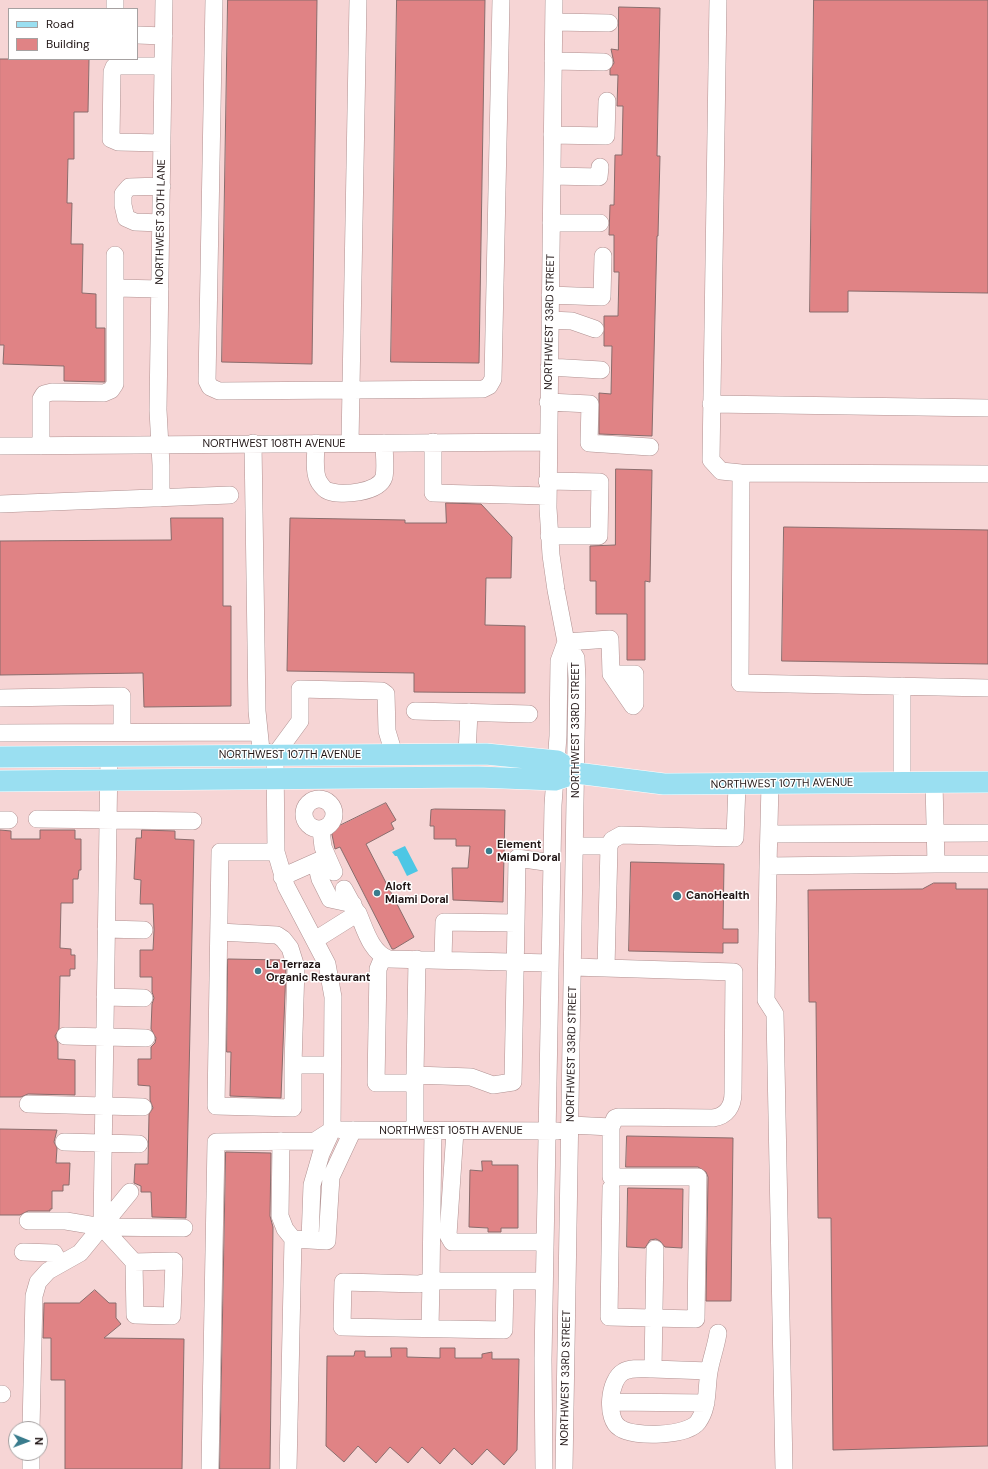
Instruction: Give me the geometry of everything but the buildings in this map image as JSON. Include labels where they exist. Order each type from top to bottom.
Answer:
[{"type":"main road","name":"NORTHWEST 107TH AVENUE","points":[[0,757],[468,754],[506,755],[556,770],[664,784],[737,785],[988,782]]},
{"type":"main road","name":"NORTHWEST 107TH AVENUE","points":[[0,781],[491,777],[556,770]]},
{"type":"street","name":"NORTHWEST 30TH LANE","points":[[161,498],[158,410],[164,0]]},
{"type":"street","points":[[214,0],[206,381],[210,387],[219,391],[484,388],[489,386],[493,379],[501,0]]},
{"type":"street","points":[[350,443],[358,0]]},
{"type":"street","name":"NORTHWEST 33RD STREET","points":[[554,0],[547,489],[552,565],[566,642],[576,658],[576,846],[564,1469]]},
{"type":"street","points":[[718,0],[711,460],[721,471],[741,473],[988,474]]},
{"type":"street","points":[[554,22],[609,23]]},
{"type":"street","points":[[138,35],[164,36]]},
{"type":"street","points":[[553,61],[604,62]]},
{"type":"street","points":[[162,143],[118,142],[111,139],[112,72],[114,67],[163,66]]},
{"type":"street","points":[[552,135],[606,136],[607,100]]},
{"type":"street","points":[[552,176],[599,177],[600,167]]},
{"type":"street","points":[[161,223],[135,222],[126,218],[123,205],[123,194],[129,187],[162,186]]},
{"type":"street","points":[[551,223],[600,223]]},
{"type":"street","points":[[41,446],[41,399],[44,394],[52,392],[104,393],[111,390],[115,384],[115,256]]},
{"type":"street","points":[[550,295],[602,297],[603,256]]},
{"type":"street","points":[[115,288],[160,289]]},
{"type":"street","points":[[550,320],[572,321],[595,329]]},
{"type":"street","points":[[549,367],[601,370]]},
{"type":"street","points":[[548,402],[590,404],[589,443],[650,447]]},
{"type":"street","points":[[712,404],[988,408]]},
{"type":"street","points":[[433,442],[433,493],[547,489],[600,482],[599,536],[549,536]]},
{"type":"street","name":"NORTHWEST 108TH AVENUE","points":[[0,446],[548,442]]},
{"type":"street","points":[[253,443],[257,711],[261,750],[275,755]]},
{"type":"street","points":[[316,443],[316,468],[319,482],[327,491],[339,493],[376,488],[384,478],[384,443]]},
{"type":"street","points":[[741,473],[740,683],[988,688]]},
{"type":"street","points":[[0,504],[230,495]]},
{"type":"street","points":[[566,642],[610,639],[611,674]]},
{"type":"street","name":"NORTHWEST 33RD STREET","points":[[544,1469],[544,1282],[552,863],[559,661],[566,642]]},
{"type":"street","points":[[902,686],[902,783]]},
{"type":"street","points":[[288,1469],[302,1239],[312,1185],[321,1154],[332,1130],[332,988],[326,964],[282,877],[276,852],[275,755],[300,721],[300,689],[382,691],[386,694],[387,731],[394,754]]},
{"type":"street","points":[[0,698],[122,696],[122,732]]},
{"type":"street","points":[[415,711],[529,714]]},
{"type":"street","points":[[468,754],[469,712]]},
{"type":"street","points":[[0,733],[259,732]]},
{"type":"street","points":[[109,756],[102,1227],[134,1262]]},
{"type":"street","points":[[934,783],[936,864]]},
{"type":"street","points":[[770,784],[766,1000],[775,1014],[784,1469]]},
{"type":"street","points":[[606,968],[609,846],[612,840],[621,835],[735,838],[737,785]]},
{"type":"street","points":[[38,819],[193,821]]},
{"type":"street","points":[[321,830],[326,864],[320,879],[330,899],[355,909]]},
{"type":"street","points":[[770,834],[988,833]]},
{"type":"street","points":[[576,846],[609,846]]},
{"type":"street","points":[[219,932],[277,935],[283,939],[290,948],[296,967],[293,1108],[216,1106],[220,852],[276,852]]},
{"type":"street","points":[[383,957],[378,969],[376,1083],[415,1079],[471,1077],[493,1085],[513,1082],[517,858],[552,863]]},
{"type":"street","points":[[282,877],[326,864]]},
{"type":"street","points":[[768,866],[988,864]]},
{"type":"street","points":[[344,889],[375,948],[383,957],[388,959],[550,962]]},
{"type":"street","points":[[315,940],[355,909]]},
{"type":"street","points":[[443,960],[444,922],[516,923]]},
{"type":"street","points":[[106,929],[144,930]]},
{"type":"street","points":[[415,1131],[417,959]]},
{"type":"street","points":[[574,968],[734,972],[733,1093],[731,1105],[727,1112],[719,1117],[713,1118],[624,1116],[615,1118],[612,1127],[611,1177],[698,1177],[696,1319],[609,1317],[611,1188]]},
{"type":"street","points":[[105,997],[144,998]]},
{"type":"street","points":[[65,1036],[146,1038]]},
{"type":"street","points":[[293,1065],[332,1065]]},
{"type":"street","points":[[28,1104],[143,1107]]},
{"type":"street","name":"NORTHWEST 105TH AVENUE","points":[[332,1130],[547,1131],[570,1128],[612,1127]]},
{"type":"street","points":[[210,1469],[216,1142],[315,1141],[332,1130]]},
{"type":"street","points":[[281,1141],[280,1216],[285,1230],[302,1239],[327,1241],[331,1177],[353,1130]]},
{"type":"street","points":[[430,1328],[433,1131]]},
{"type":"street","points":[[455,1131],[448,1235],[452,1242],[545,1242]]},
{"type":"street","points":[[64,1142],[139,1144]]},
{"type":"street","points":[[32,1421],[34,1296],[38,1282],[48,1271],[80,1253],[130,1192]]},
{"type":"street","points":[[28,1221],[66,1221],[102,1227],[184,1228]]},
{"type":"street","points":[[653,1369],[655,1249]]},
{"type":"street","points":[[23,1252],[54,1253],[60,1264]]},
{"type":"street","points":[[506,1281],[504,1330],[342,1327],[343,1282],[419,1284],[431,1281],[506,1281],[544,1282]]},
{"type":"street","points":[[709,1371],[629,1369],[619,1375],[612,1387],[611,1416],[614,1423],[628,1432],[675,1433],[687,1430],[699,1422],[706,1403],[709,1371],[718,1333]]},
{"type":"street","points":[[611,1402],[706,1403]]},
{"type":"water","points":[[405,846],[418,871],[407,876],[397,856],[395,856],[392,852]]},
{"type":"place","name":"Element Miami Doral","points":[[489,851]]},
{"type":"place","name":"Aloft Miami Doral","points":[[377,893]]},
{"type":"place","name":"CanoHealth","points":[[677,896]]},
{"type":"place","name":"La Terraza Organic Restaurant","points":[[258,971]]}]
